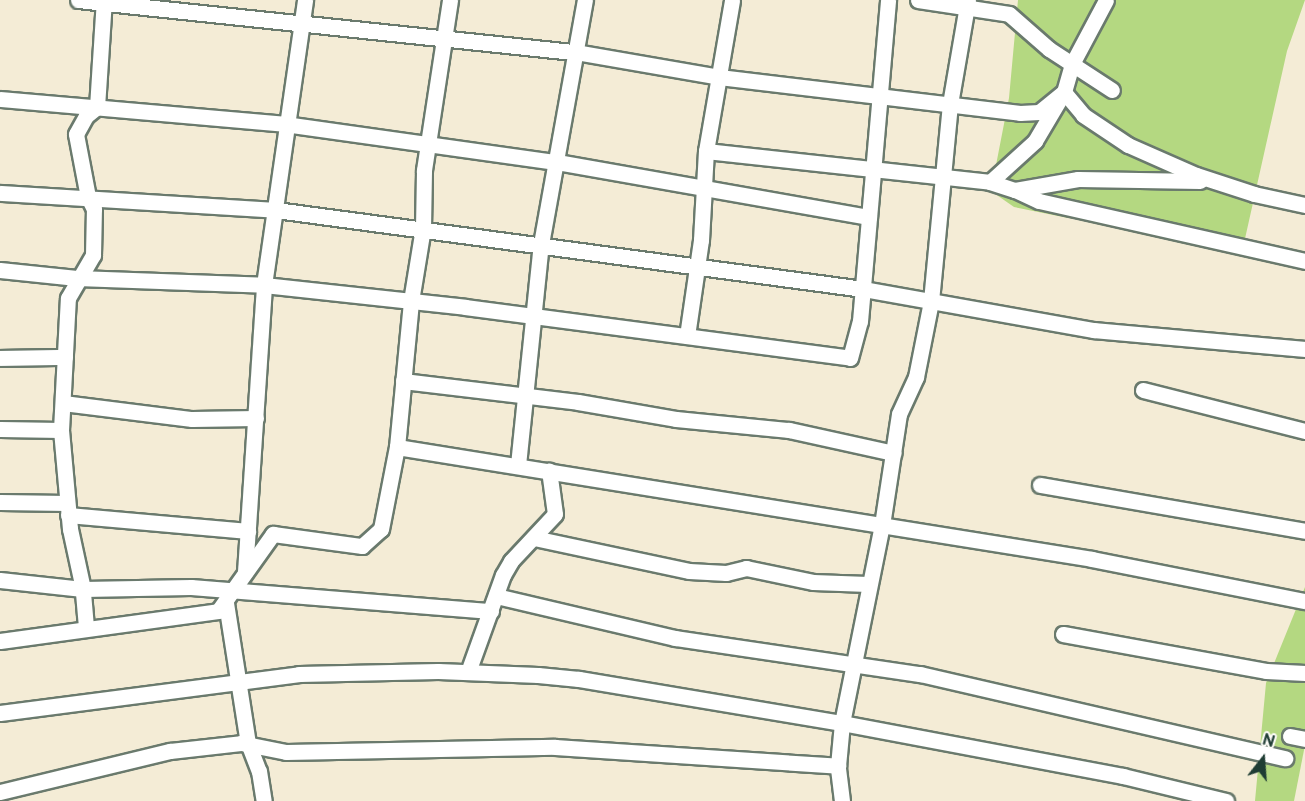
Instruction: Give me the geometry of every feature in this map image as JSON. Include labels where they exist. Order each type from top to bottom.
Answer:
[{"type":"street","points":[[78,0],[104,1],[444,41],[575,52],[719,77],[879,98],[1031,113],[1039,112],[1064,92]]},
{"type":"street","points":[[245,574],[264,285],[276,210],[285,124],[305,0]]},
{"type":"street","points":[[0,641],[86,627],[210,612],[230,597],[273,534],[284,533],[353,547],[370,539],[381,529],[397,447],[411,301],[423,228],[427,145],[450,0]]},
{"type":"street","points":[[518,465],[531,316],[541,244],[585,0]]},
{"type":"street","points":[[687,336],[698,268],[706,151],[732,0]]},
{"type":"street","points":[[0,270],[77,278],[264,285],[798,348],[845,360],[854,354],[863,289],[888,0]]},
{"type":"street","points":[[918,0],[967,3],[1009,14],[1072,64],[1112,90]]},
{"type":"street","points":[[990,182],[1035,141],[1064,92],[1072,64],[1106,0]]},
{"type":"street","points":[[86,627],[83,589],[68,509],[61,430],[68,298],[77,278],[93,255],[94,209],[88,197],[76,134],[86,116],[96,107],[104,1]]},
{"type":"street","points":[[842,801],[838,766],[842,723],[868,584],[882,525],[899,414],[916,377],[931,301],[950,104],[967,3]]},
{"type":"street","points":[[1064,92],[1083,115],[1107,133],[1216,181],[1305,205]]},
{"type":"street","points":[[0,99],[285,124],[557,162],[869,217]]},
{"type":"street","points":[[706,151],[990,182],[1039,201],[1305,261]]},
{"type":"street","points":[[1015,190],[1078,178],[1216,181]]},
{"type":"street","points":[[0,193],[88,197],[142,204],[276,210],[863,289],[1093,330],[1305,349]]},
{"type":"street","points":[[0,358],[65,357]]},
{"type":"street","points":[[404,381],[789,430],[894,453]]},
{"type":"street","points":[[1143,390],[1305,431]]},
{"type":"street","points":[[63,403],[192,419],[256,418]]},
{"type":"street","points":[[0,429],[61,430]]},
{"type":"street","points":[[397,447],[1092,559],[1305,601]]},
{"type":"street","points":[[468,672],[511,561],[555,514],[549,470]]},
{"type":"street","points":[[1040,485],[1305,531]]},
{"type":"street","points":[[0,502],[248,531]]},
{"type":"street","points":[[534,538],[689,571],[726,573],[746,568],[813,582],[868,584]]},
{"type":"street","points":[[0,580],[83,589],[191,587],[230,597],[491,611]]},
{"type":"street","points":[[496,596],[675,638],[854,661],[1284,758]]},
{"type":"street","points":[[230,597],[236,682],[248,743],[259,771],[264,801]]},
{"type":"street","points":[[1063,634],[1266,671],[1305,672]]},
{"type":"street","points":[[0,713],[299,674],[468,672],[579,679],[842,723],[1123,776],[1226,801]]},
{"type":"street","points":[[0,792],[170,751],[248,743],[286,752],[555,747],[838,766]]},
{"type":"green space","points":[[1018,0],[1305,0],[1287,51],[1242,252],[1118,223],[1068,218],[1014,207],[991,191],[1009,98]]},
{"type":"green space","points":[[1305,587],[1305,745],[1294,801],[1255,801],[1266,683]]}]
